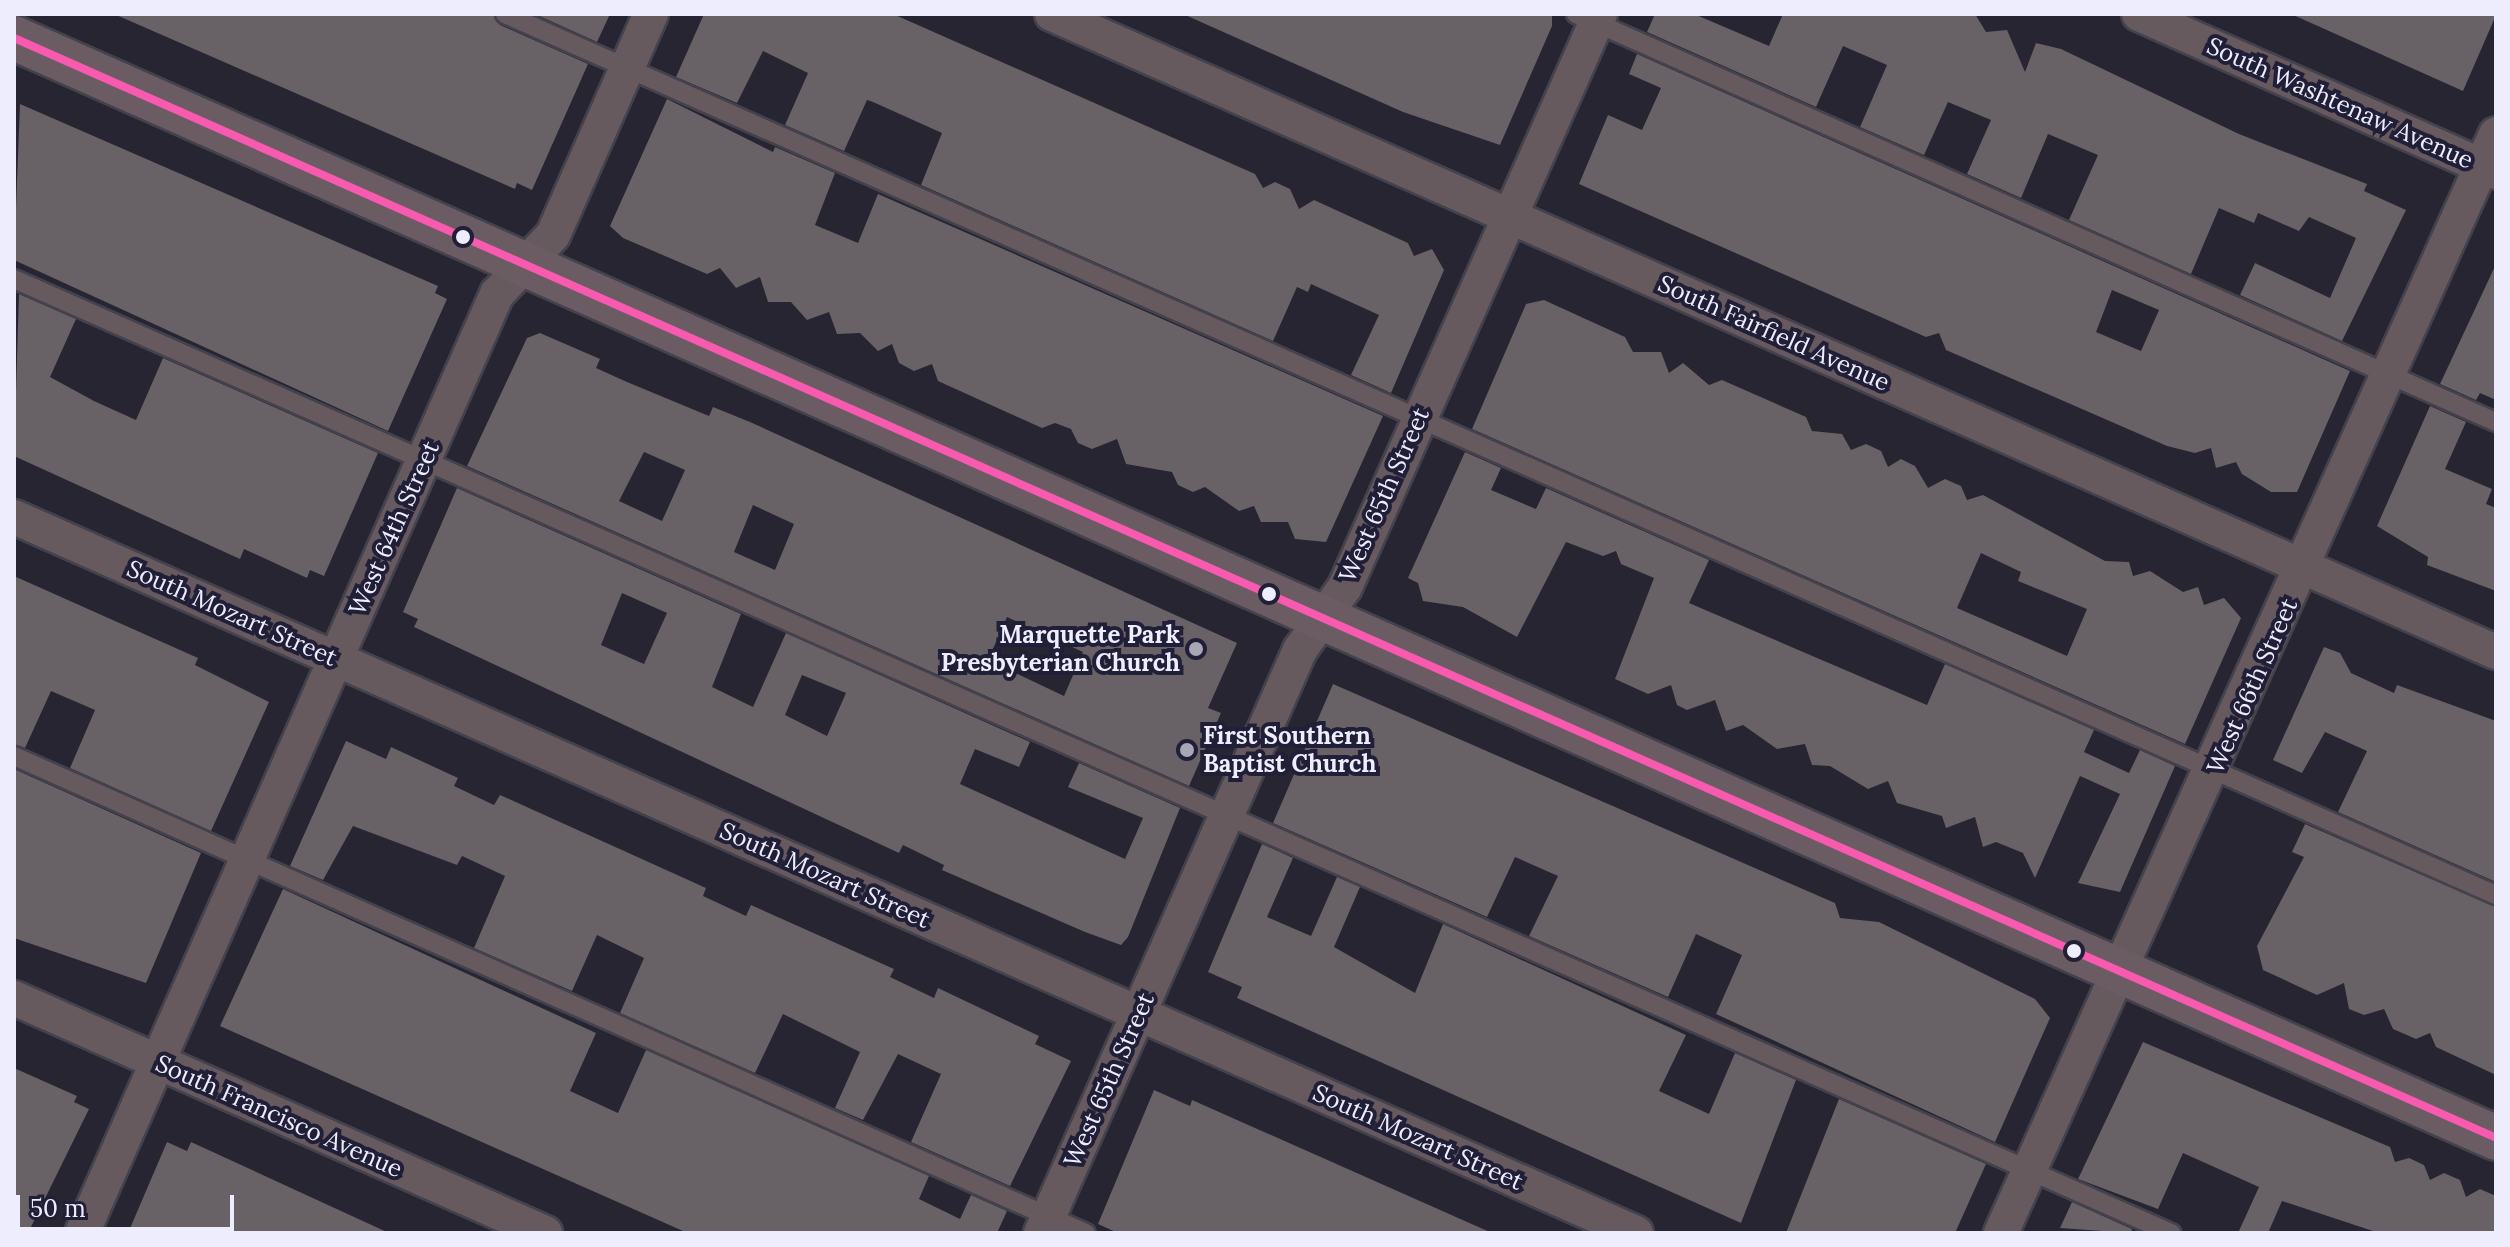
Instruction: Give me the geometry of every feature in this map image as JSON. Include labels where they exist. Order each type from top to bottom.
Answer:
[{"type":"street","name":"West 64th Street","points":[[82,1233],[497,294],[553,235],[651,14]]},
{"type":"street","name":"South Fairfield Avenue","points":[[1052,14],[2496,652]]},
{"type":"street","name":"South Washtenaw Avenue","points":[[2139,14],[2489,169]]},
{"type":"street","name":"West 65th Street","points":[[1045,1225],[1300,650],[1345,587],[1509,216],[1590,17]]},
{"type":"street","points":[[14,38],[2496,1138]]},
{"type":"street","name":"West 66th Street","points":[[2001,1233],[2215,771],[2390,375],[2489,169],[2496,134]]},
{"type":"street","name":"South Mozart Street","points":[[14,517],[1636,1233]]},
{"type":"street","name":"South Francisco Avenue","points":[[14,998],[545,1233]]},
{"type":"lane","points":[[505,14],[2496,895]]},
{"type":"lane","points":[[1590,17],[2496,422]]},
{"type":"lane","points":[[14,279],[2171,1233]]},
{"type":"lane","points":[[14,756],[1045,1225],[1086,1233]]},
{"type":"building","points":[[114,14],[493,14],[500,25],[588,64],[532,190],[517,183],[515,189]]},
{"type":"building","points":[[535,14],[610,14],[597,42]]},
{"type":"building","points":[[704,14],[893,14],[1255,174],[1263,188],[1275,182],[1290,189],[1299,209],[1314,200],[1408,243],[1414,256],[1432,249],[1444,270],[1391,393],[1351,375],[1379,315],[1311,284],[1308,292],[1297,287],[1273,341],[921,185],[942,133],[873,102],[867,100],[844,151],[785,125],[808,73],[763,51],[737,103],[676,77]]},
{"type":"building","points":[[1183,14],[1552,14],[1552,26],[1500,145],[1403,112]]},
{"type":"building","points":[[1655,14],[1694,14],[1769,46],[1783,14],[1975,14],[1986,32],[2007,30],[2025,72],[2036,43],[2061,49],[2239,134],[2367,184],[2364,191],[2406,210],[2342,341],[2240,295],[2255,263],[2330,298],[2356,238],[2309,217],[2299,231],[2258,213],[2254,223],[2219,208],[2191,274],[2069,220],[2098,155],[2048,134],[2021,198],[1967,174],[1991,120],[1948,102],[1924,155],[1860,127],[1887,65],[1843,46],[1816,107],[1647,32]]},
{"type":"building","points":[[2291,14],[2496,14],[2496,15],[2463,91]]},
{"type":"building","points":[[1637,54],[2350,371],[2297,492],[2271,492],[2242,474],[2236,462],[2216,468],[2211,448],[2195,453],[2167,446],[1946,350],[1939,333],[1926,337],[1579,184],[1608,115],[1642,130],[1661,88],[1629,74]],"holes":[[[2112,290],[2159,310],[2141,351],[2096,332]]]},
{"type":"building","points":[[667,99],[773,152],[775,147],[835,173],[815,225],[858,243],[878,194],[1383,416],[1326,542],[1295,539],[1288,522],[1261,522],[1254,506],[1239,511],[1205,487],[1193,492],[1178,485],[1172,472],[1126,464],[1117,439],[1092,449],[1078,443],[1071,429],[1055,423],[1042,428],[938,381],[932,364],[914,371],[899,363],[892,344],[878,351],[860,333],[837,334],[829,312],[807,320],[791,302],[768,302],[760,277],[736,288],[720,268],[707,274],[623,238],[610,226]]},
{"type":"building","points":[[20,104],[438,286],[435,293],[447,299],[388,431],[14,260]]},
{"type":"building","points":[[2496,264],[2496,400],[2480,393],[2476,400],[2440,384]]},
{"type":"building","points":[[19,294],[76,319],[50,377],[136,420],[163,358],[378,453],[324,576],[310,570],[307,578],[244,549],[240,559],[14,456]]},
{"type":"building","points":[[1544,300],[1625,337],[1633,352],[1661,352],[1669,373],[1683,363],[1709,385],[1722,380],[1806,417],[1812,431],[1842,434],[1851,450],[1866,444],[1881,451],[1888,467],[1901,459],[1915,466],[1928,488],[1945,479],[1961,486],[1967,500],[1983,495],[2105,561],[2129,562],[2133,576],[2150,571],[2183,592],[2198,587],[2204,605],[2224,598],[2241,618],[2185,744],[1472,429],[1526,304]],"holes":[[[1981,553],[2021,572],[2018,581],[2087,609],[2067,656],[1957,608]]]},
{"type":"building","points":[[540,333],[600,359],[596,368],[627,382],[709,416],[713,407],[750,422],[1237,643],[1208,708],[1221,713],[1189,786],[467,466],[527,338]],"holes":[[[644,452],[685,470],[662,521],[619,501]],[[753,505],[794,524],[775,570],[734,552]],[[1007,617],[1083,652],[1064,696],[988,660]]]},
{"type":"building","points":[[2430,406],[2466,422],[2445,469],[2492,489],[2486,504],[2496,508],[2496,591],[2427,565],[2428,557],[2377,526]]},
{"type":"building","points":[[1465,452],[1501,468],[1491,490],[1536,509],[1546,488],[1709,560],[1689,603],[1927,705],[1945,664],[2094,730],[2084,752],[2129,773],[2140,750],[2175,766],[2120,892],[2078,883],[2120,794],[2080,776],[2035,878],[2023,853],[1996,842],[1983,847],[1975,817],[1946,828],[1942,816],[1897,803],[1888,781],[1868,789],[1830,766],[1812,765],[1805,744],[1777,749],[1743,725],[1726,731],[1715,700],[1687,710],[1677,705],[1671,685],[1648,694],[1615,679],[1654,578],[1621,564],[1616,551],[1603,556],[1566,542],[1517,637],[1463,607],[1423,601],[1418,583],[1408,578]]},
{"type":"building","points":[[457,488],[741,614],[712,687],[753,707],[786,633],[1030,742],[1019,767],[975,749],[960,784],[1125,859],[1143,818],[1068,787],[1079,763],[1180,808],[1128,937],[1121,945],[942,870],[944,865],[903,845],[899,853],[414,627],[418,619],[403,612]],"holes":[[[622,593],[667,613],[644,664],[601,645]],[[802,675],[846,693],[827,736],[785,715]]]},
{"type":"building","points":[[14,576],[198,658],[195,665],[269,702],[211,831],[70,768],[95,710],[51,691],[25,748],[14,744]]},
{"type":"building","points":[[2324,647],[2340,653],[2351,673],[2394,693],[2397,685],[2496,721],[2496,882],[2338,812],[2367,751],[2325,732],[2302,773],[2273,760]]},
{"type":"building","points":[[1333,684],[1835,903],[1840,918],[1879,922],[2035,999],[2050,1018],[1995,1142],[1716,1014],[1742,955],[1696,934],[1668,997],[1529,936],[1558,876],[1515,857],[1487,917],[1273,823]]},
{"type":"building","points":[[346,741],[386,759],[391,747],[458,778],[454,786],[494,805],[500,795],[706,888],[703,896],[746,916],[751,905],[894,969],[890,977],[934,998],[938,988],[1039,1036],[1035,1044],[1071,1061],[1010,1186],[911,1142],[941,1074],[898,1054],[863,1120],[835,1108],[860,1052],[783,1014],[755,1073],[620,1013],[644,958],[597,935],[572,991],[474,948],[505,876],[462,856],[457,865],[353,826],[323,880],[290,866]]},
{"type":"building","points":[[14,769],[201,853],[146,983],[14,938]]},
{"type":"building","points":[[2305,824],[2496,907],[2496,1075],[2436,1047],[2430,1033],[2416,1039],[2393,1029],[2384,1009],[2364,1015],[2349,1009],[2344,983],[2317,995],[2263,970],[2257,946],[2304,857],[2292,852]]},
{"type":"building","points":[[1262,844],[1293,858],[1267,917],[1311,936],[1337,877],[1360,887],[1334,947],[1415,993],[1443,924],[1686,1035],[1659,1091],[1709,1114],[1735,1053],[1796,1080],[1741,1223],[1237,998],[1242,987],[1208,972]]},
{"type":"building","points":[[283,889],[596,1033],[570,1091],[618,1113],[646,1050],[929,1176],[919,1199],[960,1219],[971,1195],[1007,1211],[997,1233],[683,1231],[220,1026]]},
{"type":"building","points":[[2143,1042],[2390,1147],[2395,1162],[2409,1158],[2424,1165],[2430,1180],[2444,1173],[2460,1180],[2466,1197],[2480,1189],[2496,1196],[2496,1233],[2379,1233],[2282,1201],[2268,1233],[2238,1233],[2259,1187],[2183,1153],[2158,1209],[2078,1179]]},
{"type":"building","points":[[14,1068],[77,1096],[74,1102],[89,1109],[28,1233],[14,1233]]},
{"type":"building","points":[[1154,1090],[1190,1106],[1192,1100],[1492,1233],[1118,1233],[1098,1224]]},
{"type":"building","points":[[1839,1099],[1986,1164],[1955,1233],[1786,1233]]},
{"type":"building","points":[[167,1142],[187,1151],[191,1142],[389,1233],[128,1233]]},
{"type":"building","points":[[2072,1202],[2132,1229],[2131,1233],[2060,1228]]},
{"type":"transit line","points":[[14,38],[2496,1138]]},
{"type":"place","name":"Marquette Park Presbyterian Church","points":[[1196,649]]},
{"type":"place","name":"First Southern Baptist Church","points":[[1187,750]]}]
